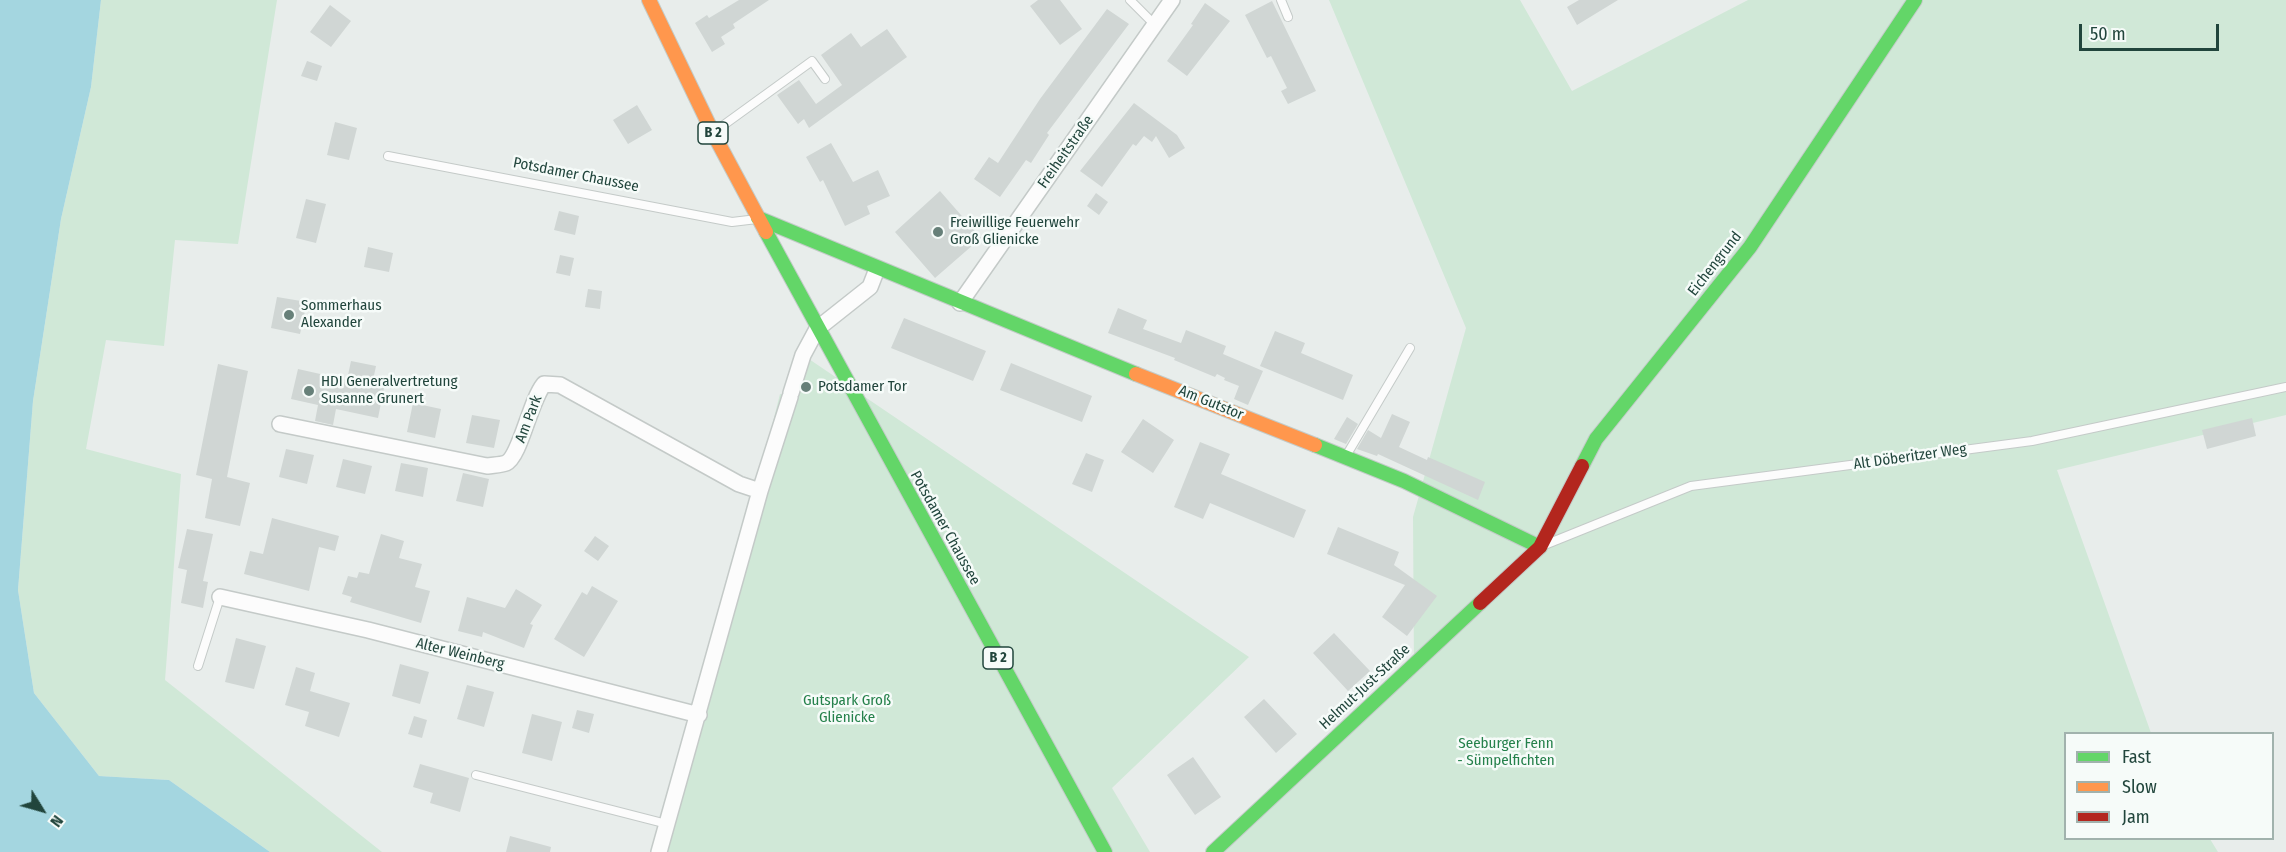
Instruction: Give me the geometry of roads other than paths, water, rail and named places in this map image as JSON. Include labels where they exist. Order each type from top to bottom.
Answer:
[{"type":"street","name":"Potsdamer Chaussee","points":[[649,0],[712,133],[817,329],[1105,852]]},
{"type":"street","name":"Freiheitstraße","points":[[960,303],[1172,0]]},
{"type":"street","name":"Eichengrund","points":[[1540,547],[1596,439],[1750,248],[1915,0]]},
{"type":"street","name":"Am Gutstor","points":[[758,218],[816,240],[877,269],[960,303],[1404,481],[1540,547]]},
{"type":"street","points":[[659,852],[760,491],[803,355],[817,329],[870,287],[877,269]]},
{"type":"street","name":"Am Park","points":[[280,424],[487,466],[497,465],[507,463],[516,453],[535,395],[544,384],[560,384],[739,484],[760,491]]},
{"type":"street","name":"Helmut-Just-Straße","points":[[1213,852],[1540,547]]},
{"type":"street","name":"Alter Weinberg","points":[[220,597],[368,630],[699,714]]},
{"type":"lane","points":[[1130,0],[1155,25]]},
{"type":"lane","points":[[1281,0],[1288,17]]},
{"type":"lane","points":[[712,133],[740,116],[812,61],[825,79]]},
{"type":"lane","name":"Potsdamer Chaussee","points":[[388,156],[732,222],[758,218]]},
{"type":"lane","points":[[1345,457],[1410,348]]},
{"type":"lane","name":"Alt Döberitzer Weg","points":[[1540,547],[1691,486],[2032,441],[2286,387]]},
{"type":"lane","points":[[198,666],[220,597]]},
{"type":"lane","points":[[476,775],[667,824]]},
{"type":"water","points":[[0,0],[101,0],[91,87],[61,219],[33,401],[18,590],[34,693],[99,776],[169,780],[270,852],[0,852]]},
{"type":"place","name":"Freiwillige Feuerwehr Groß Glienicke","points":[[938,232]]},
{"type":"place","name":"Sommerhaus Alexander","points":[[289,315]]},
{"type":"place","name":"Potsdamer Tor","points":[[806,387]]},
{"type":"place","name":"HDI Generalvertretung Susanne Grunert","points":[[309,391]]},
{"type":"park label","name":"Gutspark Groß Glienicke","points":[[847,710]]},
{"type":"park label","name":"Seeburger Fenn - Sümpelfichten","points":[[1506,752]]}]
